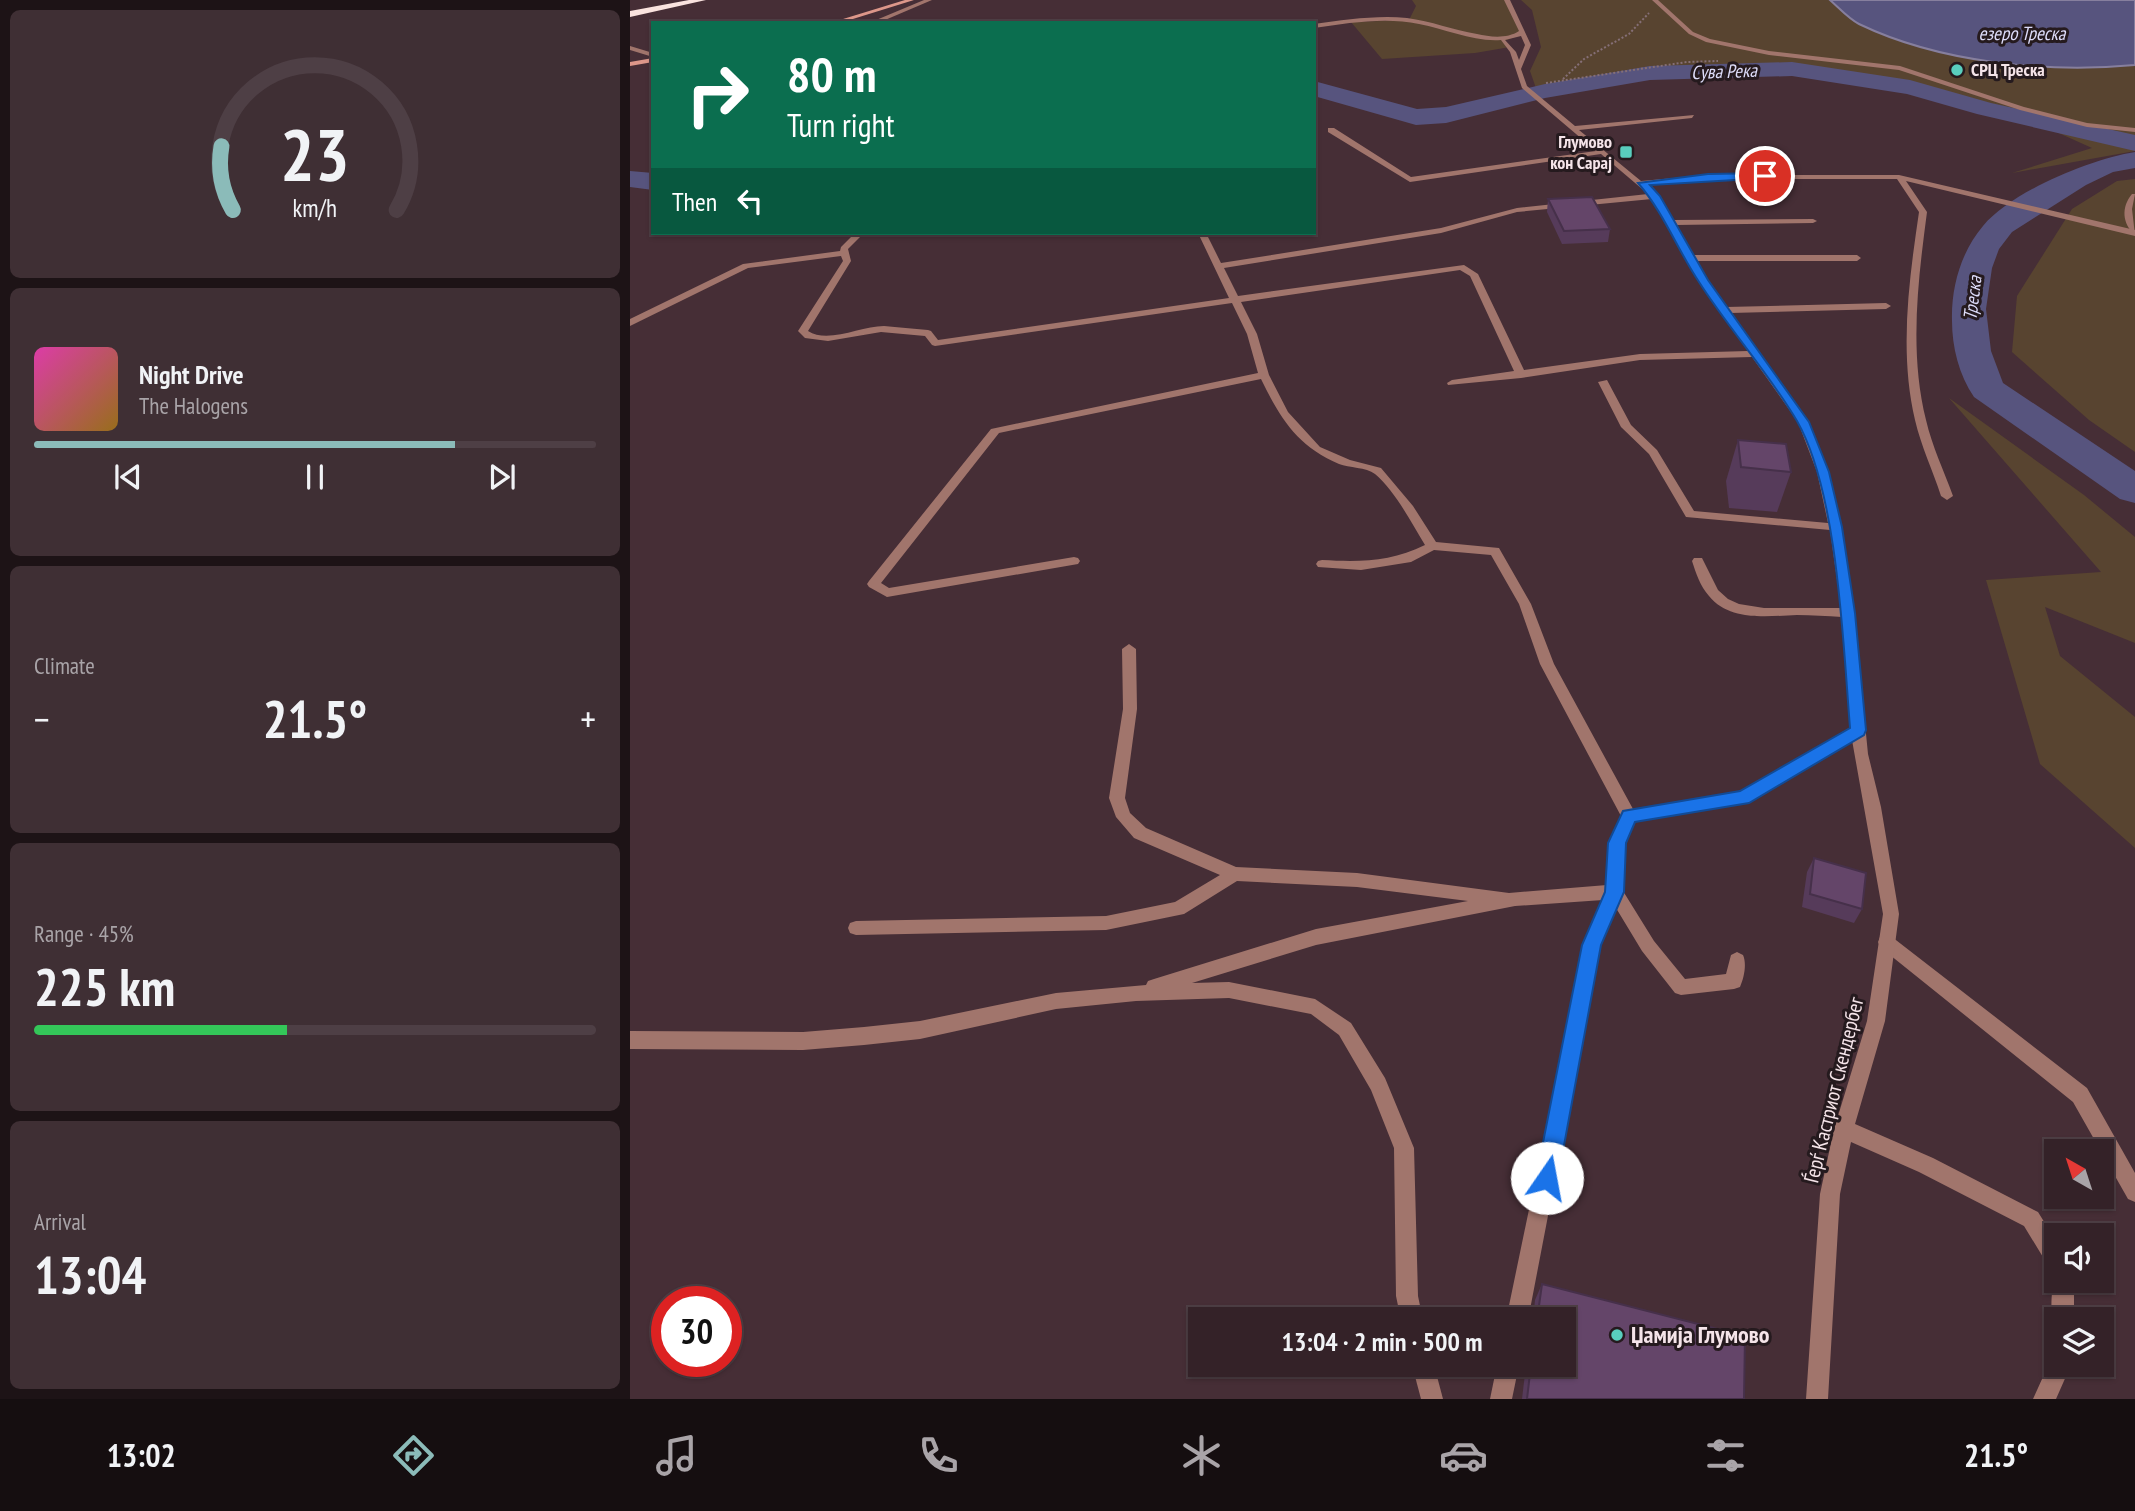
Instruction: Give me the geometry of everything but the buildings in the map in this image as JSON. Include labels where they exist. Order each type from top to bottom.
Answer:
[{"type":"highway","points":[[630,8],[670,0]]},
{"type":"highway","points":[[630,14],[702,0]]},
{"type":"main road","points":[[840,21],[911,0]]},
{"type":"main road","points":[[630,64],[651,59]]},
{"type":"street","points":[[877,21],[929,0]]},
{"type":"street","points":[[1507,0],[1528,45],[1518,69]]},
{"type":"street","points":[[1656,3],[1691,33],[1708,41],[1769,53],[1900,68],[2022,108],[2087,125],[2135,130]]},
{"type":"street","points":[[1316,26],[1381,19],[1409,20],[1503,41],[1510,47],[1524,87]]},
{"type":"street","points":[[1503,41],[1521,34],[1522,30]]},
{"type":"street","points":[[630,48],[651,57]]},
{"type":"street","name":"Ѓерѓ Кастриот Скендербег","points":[[1524,87],[1656,196],[1723,310],[1803,422],[1823,472],[1835,527],[1848,613],[1858,730],[1891,914],[1876,1021],[1844,1129],[1830,1194],[1817,1399]]},
{"type":"street","points":[[1573,128],[1692,116]]},
{"type":"street","points":[[1331,130],[1410,180],[1602,152]]},
{"type":"street","points":[[1642,183],[1708,177],[1899,177],[1963,190],[2135,233]]},
{"type":"street","points":[[1899,177],[1923,212],[1914,277],[1913,351],[1918,410],[1947,496]]},
{"type":"street","points":[[1221,266],[1441,230],[1517,210],[1656,196]]},
{"type":"street","points":[[2135,196],[2129,202],[2127,215],[2135,233]]},
{"type":"street","points":[[1671,223],[1813,220]]},
{"type":"street","points":[[858,235],[844,249],[848,261],[803,331],[808,336],[828,338],[881,329],[928,333],[935,343],[1234,297],[1461,267],[1474,274],[1521,375]]},
{"type":"street","points":[[1203,235],[1221,266],[1252,334],[1265,375],[1283,413],[1316,449],[1346,463],[1377,470],[1409,509],[1432,546]]},
{"type":"street","points":[[630,323],[746,266],[846,253]]},
{"type":"street","points":[[1691,258],[1857,258]]},
{"type":"street","points":[[1723,310],[1886,306]]},
{"type":"street","points":[[1452,383],[1640,357],[1755,354]]},
{"type":"street","points":[[1074,561],[887,593],[873,584],[995,431],[1265,375]]},
{"type":"street","points":[[1603,382],[1626,427],[1653,452],[1690,514],[1835,527]]},
{"type":"street","points":[[1322,564],[1361,566],[1407,559],[1432,546],[1495,551],[1503,560],[1525,604],[1547,664],[1629,816]]},
{"type":"street","points":[[1698,561],[1703,579],[1713,596],[1725,605],[1759,614],[1848,613]]},
{"type":"street","points":[[1129,649],[1130,709],[1117,798],[1124,817],[1140,833],[1235,874],[1357,880],[1515,899]]},
{"type":"street","points":[[1629,816],[1743,798],[1858,730]]},
{"type":"street","points":[[1520,1307],[1591,945],[1615,892],[1617,843],[1629,816]]},
{"type":"street","points":[[856,928],[1106,923],[1178,909],[1235,874]]},
{"type":"street","points":[[1136,993],[1316,937],[1515,899],[1615,892]]},
{"type":"street","points":[[1615,892],[1648,946],[1681,987],[1734,981],[1737,960]]},
{"type":"street","points":[[1886,942],[2080,1095],[2135,1192]]},
{"type":"street","points":[[630,1040],[803,1041],[864,1037],[920,1030],[1056,1001],[1136,993],[1229,990],[1315,1007],[1345,1029],[1378,1084],[1404,1148],[1409,1307]]},
{"type":"street","points":[[1844,1129],[1926,1165],[2031,1219],[2044,1240]]},
{"type":"street","points":[[1426,1377],[1432,1399]]},
{"type":"street","points":[[1501,1399],[1506,1377]]},
{"type":"street","points":[[2044,1399],[2054,1377]]},
{"type":"path","points":[[1562,80],[1584,59],[1629,34],[1656,3]]},
{"type":"path","points":[[1524,87],[1686,62],[1722,60]]},
{"type":"shaded area","points":[[1412,0],[1507,0],[1522,30],[1515,37],[1504,41],[1510,47],[1475,53],[1382,59],[1351,22],[1409,20],[1416,6]]},
{"type":"shaded area","name":"СРЦ Треска","points":[[1521,0],[2135,0],[2135,151],[2012,173],[2092,148],[2023,117],[1855,75],[1768,69],[1689,71],[1537,91],[1530,71],[1541,47],[1532,10]]},
{"type":"shaded area","points":[[2135,179],[2135,452],[2089,420],[2012,352],[2017,296],[2072,209],[2117,181]]},
{"type":"shaded area","points":[[1949,398],[2084,495],[2135,537],[2135,643],[2045,607],[2060,656],[2135,717],[2135,848],[2040,764],[1986,580],[2101,572]]},
{"type":"water","name":"езеро Треска","points":[[1830,0],[2135,0],[2135,65],[2030,66],[1959,56],[1924,48],[1859,24]]},
{"type":"waterway","name":"Сува Река","points":[[1316,89],[1416,117],[1446,115],[1545,91],[1650,73],[1792,69],[1910,87],[1986,109],[2135,143]]},
{"type":"waterway","name":"Треска","points":[[2135,160],[2089,172],[2001,225],[1983,249],[1975,268],[1969,309],[1973,351],[1987,389],[2135,490]]},
{"type":"waterway","name":"Сува Река","points":[[630,179],[651,182]]},
{"type":"place","name":"СРЦ Треска","points":[[1957,70]]},
{"type":"place","name":"Глумово кон Сарај","points":[[1626,152]]},
{"type":"place","name":"Џамија Глумово","points":[[1617,1335]]},
{"type":"route","points":[[1547,1178],[1591,945],[1615,892],[1617,843],[1629,816],[1743,798],[1858,730],[1848,613],[1835,527],[1823,472],[1803,422],[1703,281],[1656,196],[1642,183],[1708,177],[1765,176]]}]
